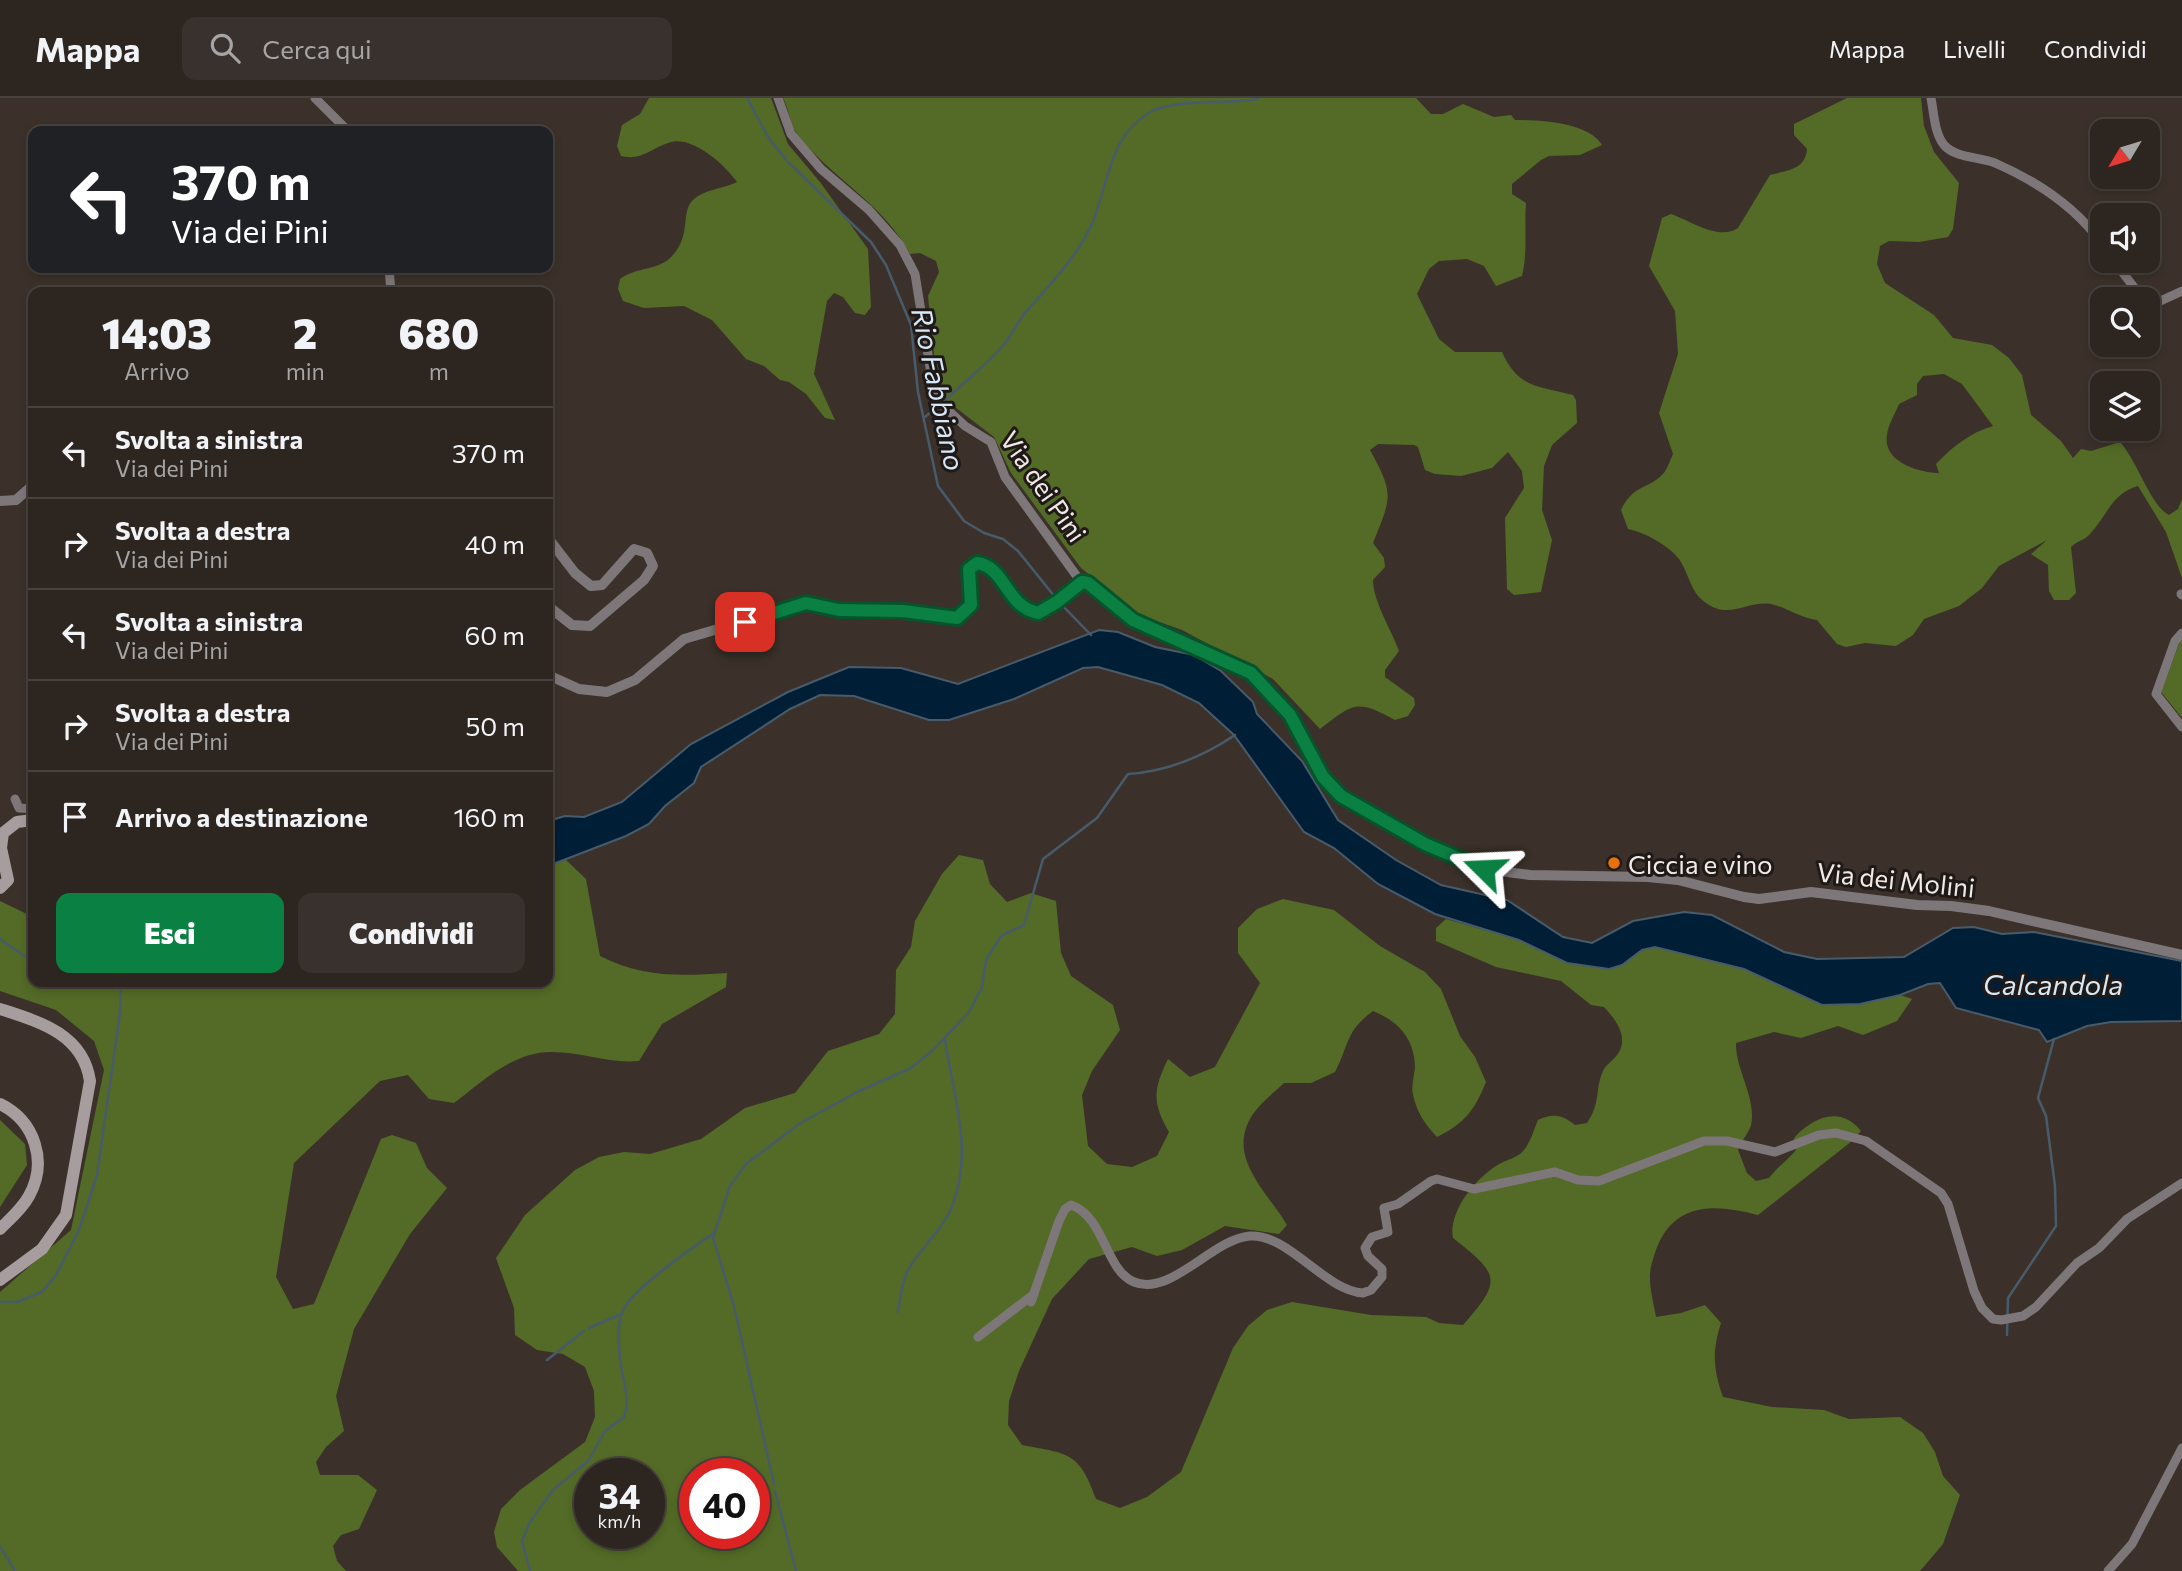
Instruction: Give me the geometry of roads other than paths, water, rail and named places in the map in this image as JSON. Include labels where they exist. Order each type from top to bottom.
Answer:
[{"type":"main road","points":[[0,888],[8,880],[1,848],[3,833],[17,822],[28,821]]},
{"type":"main road","points":[[0,1009],[58,1032],[73,1042],[87,1064],[90,1081],[66,1215],[42,1249],[0,1280]]},
{"type":"main road","points":[[0,1104],[29,1125],[37,1157],[31,1194],[0,1229]]},
{"type":"street","points":[[315,98],[343,126]]},
{"type":"street","name":"Via dei Pini","points":[[553,677],[579,688],[607,692],[635,680],[684,639],[806,603],[839,610],[903,611],[957,618],[971,605],[969,569],[977,563],[992,568],[1016,603],[1028,611],[1038,613],[1080,583],[1005,477],[991,442],[965,426],[934,398],[915,274],[900,245],[869,210],[821,169],[791,134],[778,98]]},
{"type":"street","points":[[1931,98],[1935,124],[1944,144],[1951,150],[1996,163],[2062,201],[2090,231]]},
{"type":"street","points":[[2124,273],[2146,298],[2156,303],[2182,291]]},
{"type":"street","points":[[0,501],[16,500],[28,489]]},
{"type":"street","points":[[553,544],[575,573],[591,586],[602,585],[634,549],[647,553],[653,566],[644,580],[590,626],[572,625],[553,610]]},
{"type":"street","name":"Via dei Molini","points":[[1080,583],[1097,588],[1133,620],[1251,673],[1290,715],[1323,777],[1341,796],[1425,844],[1484,869],[1530,875],[1678,880],[1752,898],[1811,892],[1917,905],[1951,906],[1989,911],[2182,955]]},
{"type":"street","points":[[2182,633],[2175,641],[2156,694],[2182,727]]},
{"type":"street","points":[[15,799],[19,808],[28,809]]},
{"type":"street","points":[[978,1337],[1033,1298],[1059,1222],[1065,1209],[1071,1206],[1081,1209],[1091,1219],[1123,1274],[1138,1284],[1162,1282],[1237,1239],[1257,1237],[1283,1248],[1341,1285],[1363,1293],[1382,1277],[1382,1269],[1368,1256],[1365,1248],[1371,1237],[1388,1232],[1384,1208],[1398,1204],[1431,1181],[1437,1179],[1474,1189],[1555,1172],[1578,1180],[1599,1181],[1704,1141],[1727,1141],[1775,1152],[1819,1135],[1836,1133],[1866,1141],[1941,1193],[1948,1204],[1974,1291],[1982,1308],[1993,1319],[2006,1320],[2023,1316],[2036,1307],[2077,1263],[2099,1248],[2127,1219],[2182,1183]]},
{"type":"street","points":[[2108,1571],[2132,1544],[2182,1448]]},
{"type":"water","name":"Calcandola","points":[[1099,630],[1118,632],[1155,647],[1194,655],[1221,671],[1253,702],[1257,714],[1302,761],[1338,820],[1396,860],[1441,885],[1507,900],[1563,937],[1592,943],[1633,921],[1684,912],[1712,915],[1784,952],[1817,959],[1904,957],[1953,928],[1974,927],[2002,934],[2034,932],[2182,961],[2182,1021],[2111,1022],[2087,1026],[2047,1042],[2039,1030],[1956,1008],[1940,983],[1860,1004],[1822,1005],[1744,969],[1655,947],[1642,950],[1622,965],[1609,969],[1567,963],[1519,940],[1435,914],[1378,884],[1334,848],[1304,832],[1234,735],[1199,703],[1162,685],[1098,667],[1083,668],[1014,699],[949,720],[929,720],[854,696],[820,695],[790,709],[701,767],[694,783],[665,806],[649,824],[626,836],[553,864],[553,820],[565,816],[584,817],[622,802],[691,744],[788,692],[849,667],[901,668],[958,684]]},
{"type":"waterway","name":"Rio Fabbiano","points":[[747,98],[770,140],[787,161],[871,242],[886,265],[911,325],[918,392],[938,486],[964,521],[984,533],[1003,539],[1018,551],[1055,597]]},
{"type":"waterway","points":[[942,403],[1001,348],[1025,313],[1072,258],[1094,219],[1113,158],[1128,131],[1139,120],[1154,110],[1167,106],[1258,99]]},
{"type":"waterway","points":[[925,417],[937,407]]},
{"type":"waterway","name":"Rio Fabbiano","points":[[1059,602],[1091,635]]},
{"type":"waterway","points":[[774,1484],[734,1306],[713,1238],[730,1186],[746,1164],[799,1124],[857,1092],[911,1068],[932,1051],[969,1012],[982,987],[986,960],[1001,936],[1024,925],[1043,859],[1097,818],[1128,774],[1184,762],[1235,735]]},
{"type":"waterway","points":[[0,939],[28,959]]},
{"type":"waterway","points":[[0,1302],[17,1302],[42,1292],[56,1275],[79,1230],[97,1175],[120,1013],[121,987]]},
{"type":"waterway","points":[[2007,1335],[2008,1298],[2056,1226],[2055,1186],[2046,1116],[2038,1098],[2054,1039]]},
{"type":"waterway","points":[[898,1312],[908,1270],[947,1217],[958,1188],[962,1145],[945,1040]]},
{"type":"waterway","points":[[530,1571],[522,1541],[530,1522],[553,1490],[589,1460],[605,1431],[624,1417],[626,1395],[619,1331],[621,1315],[626,1305],[648,1282],[714,1233]]},
{"type":"waterway","points":[[589,1328],[621,1314]]},
{"type":"waterway","points":[[547,1360],[584,1331]]},
{"type":"waterway","points":[[775,1491],[796,1571]]},
{"type":"waterway","points":[[0,1546],[15,1571]]},
{"type":"place","name":"Ciccia e vino","points":[[1614,863]]}]
